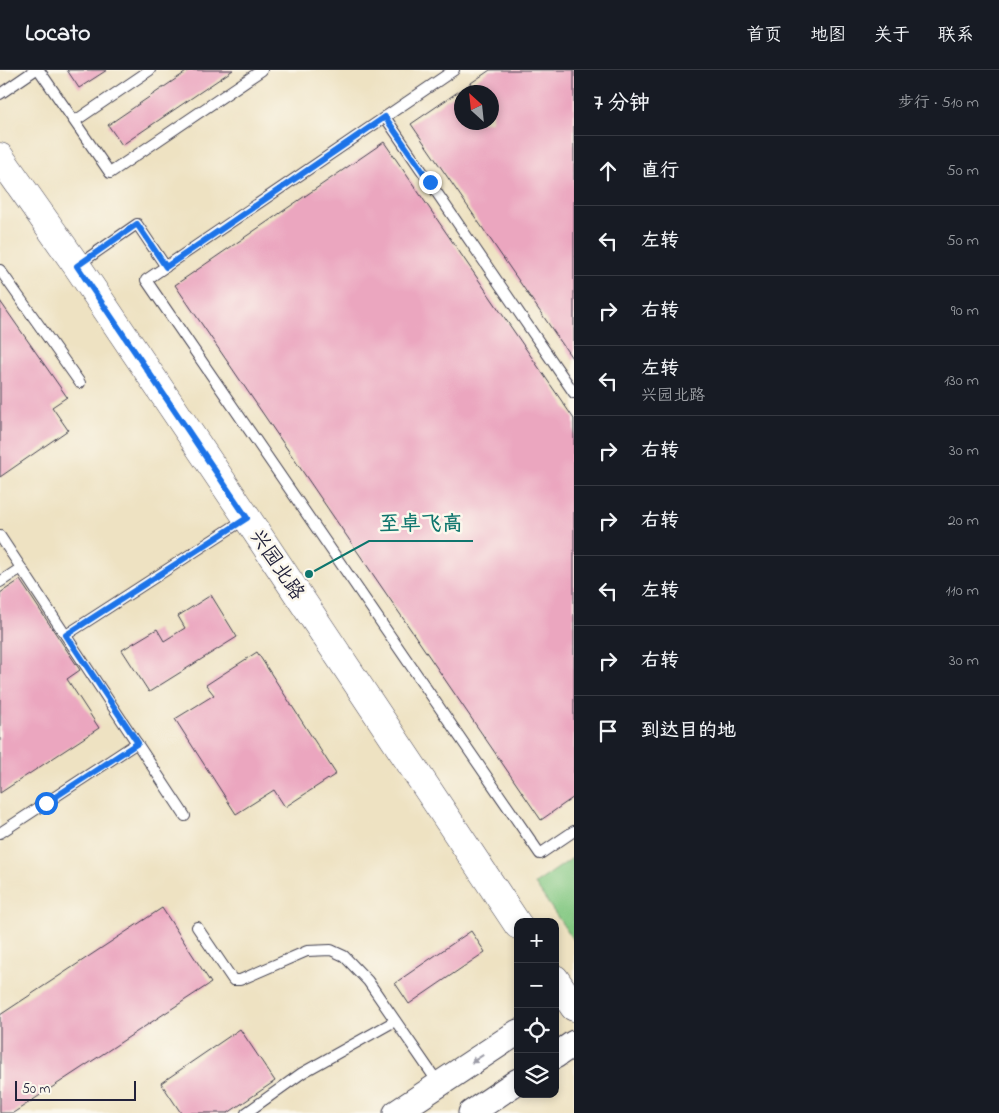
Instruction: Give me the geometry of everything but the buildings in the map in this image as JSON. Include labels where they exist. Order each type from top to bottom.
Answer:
[{"type":"main road","name":"兴园北路","points":[[0,157],[77,266],[247,518],[514,919]]},
{"type":"street","points":[[396,1113],[514,1035]]},
{"type":"street","points":[[559,1053],[574,1043]]},
{"type":"street","points":[[471,1113],[514,1085]]},
{"type":"lane","points":[[0,94],[35,70]]},
{"type":"lane","points":[[39,70],[110,173],[262,70]]},
{"type":"lane","points":[[74,121],[150,70]]},
{"type":"lane","points":[[454,70],[146,280],[540,854],[574,831]]},
{"type":"lane","points":[[385,117],[574,394]]},
{"type":"lane","points":[[77,266],[137,224],[166,267]]},
{"type":"lane","points":[[0,270],[80,383]]},
{"type":"lane","points":[[66,635],[247,518]]},
{"type":"lane","points":[[0,536],[186,816]]},
{"type":"lane","points":[[0,582],[21,568]]},
{"type":"lane","points":[[0,833],[138,743]]},
{"type":"lane","points":[[197,927],[233,980],[240,980],[307,951],[331,950],[344,956],[368,981],[439,1084]]},
{"type":"lane","points":[[246,1113],[302,1073],[395,1021]]},
{"type":"green space","points":[[574,857],[574,941],[559,918],[535,884]]},
{"type":"place","name":"至卓飞高","points":[[309,574]]},
{"type":"route","points":[[46,803],[138,743],[66,635],[247,518],[77,266],[137,224],[166,267],[385,117],[430,182]]}]
